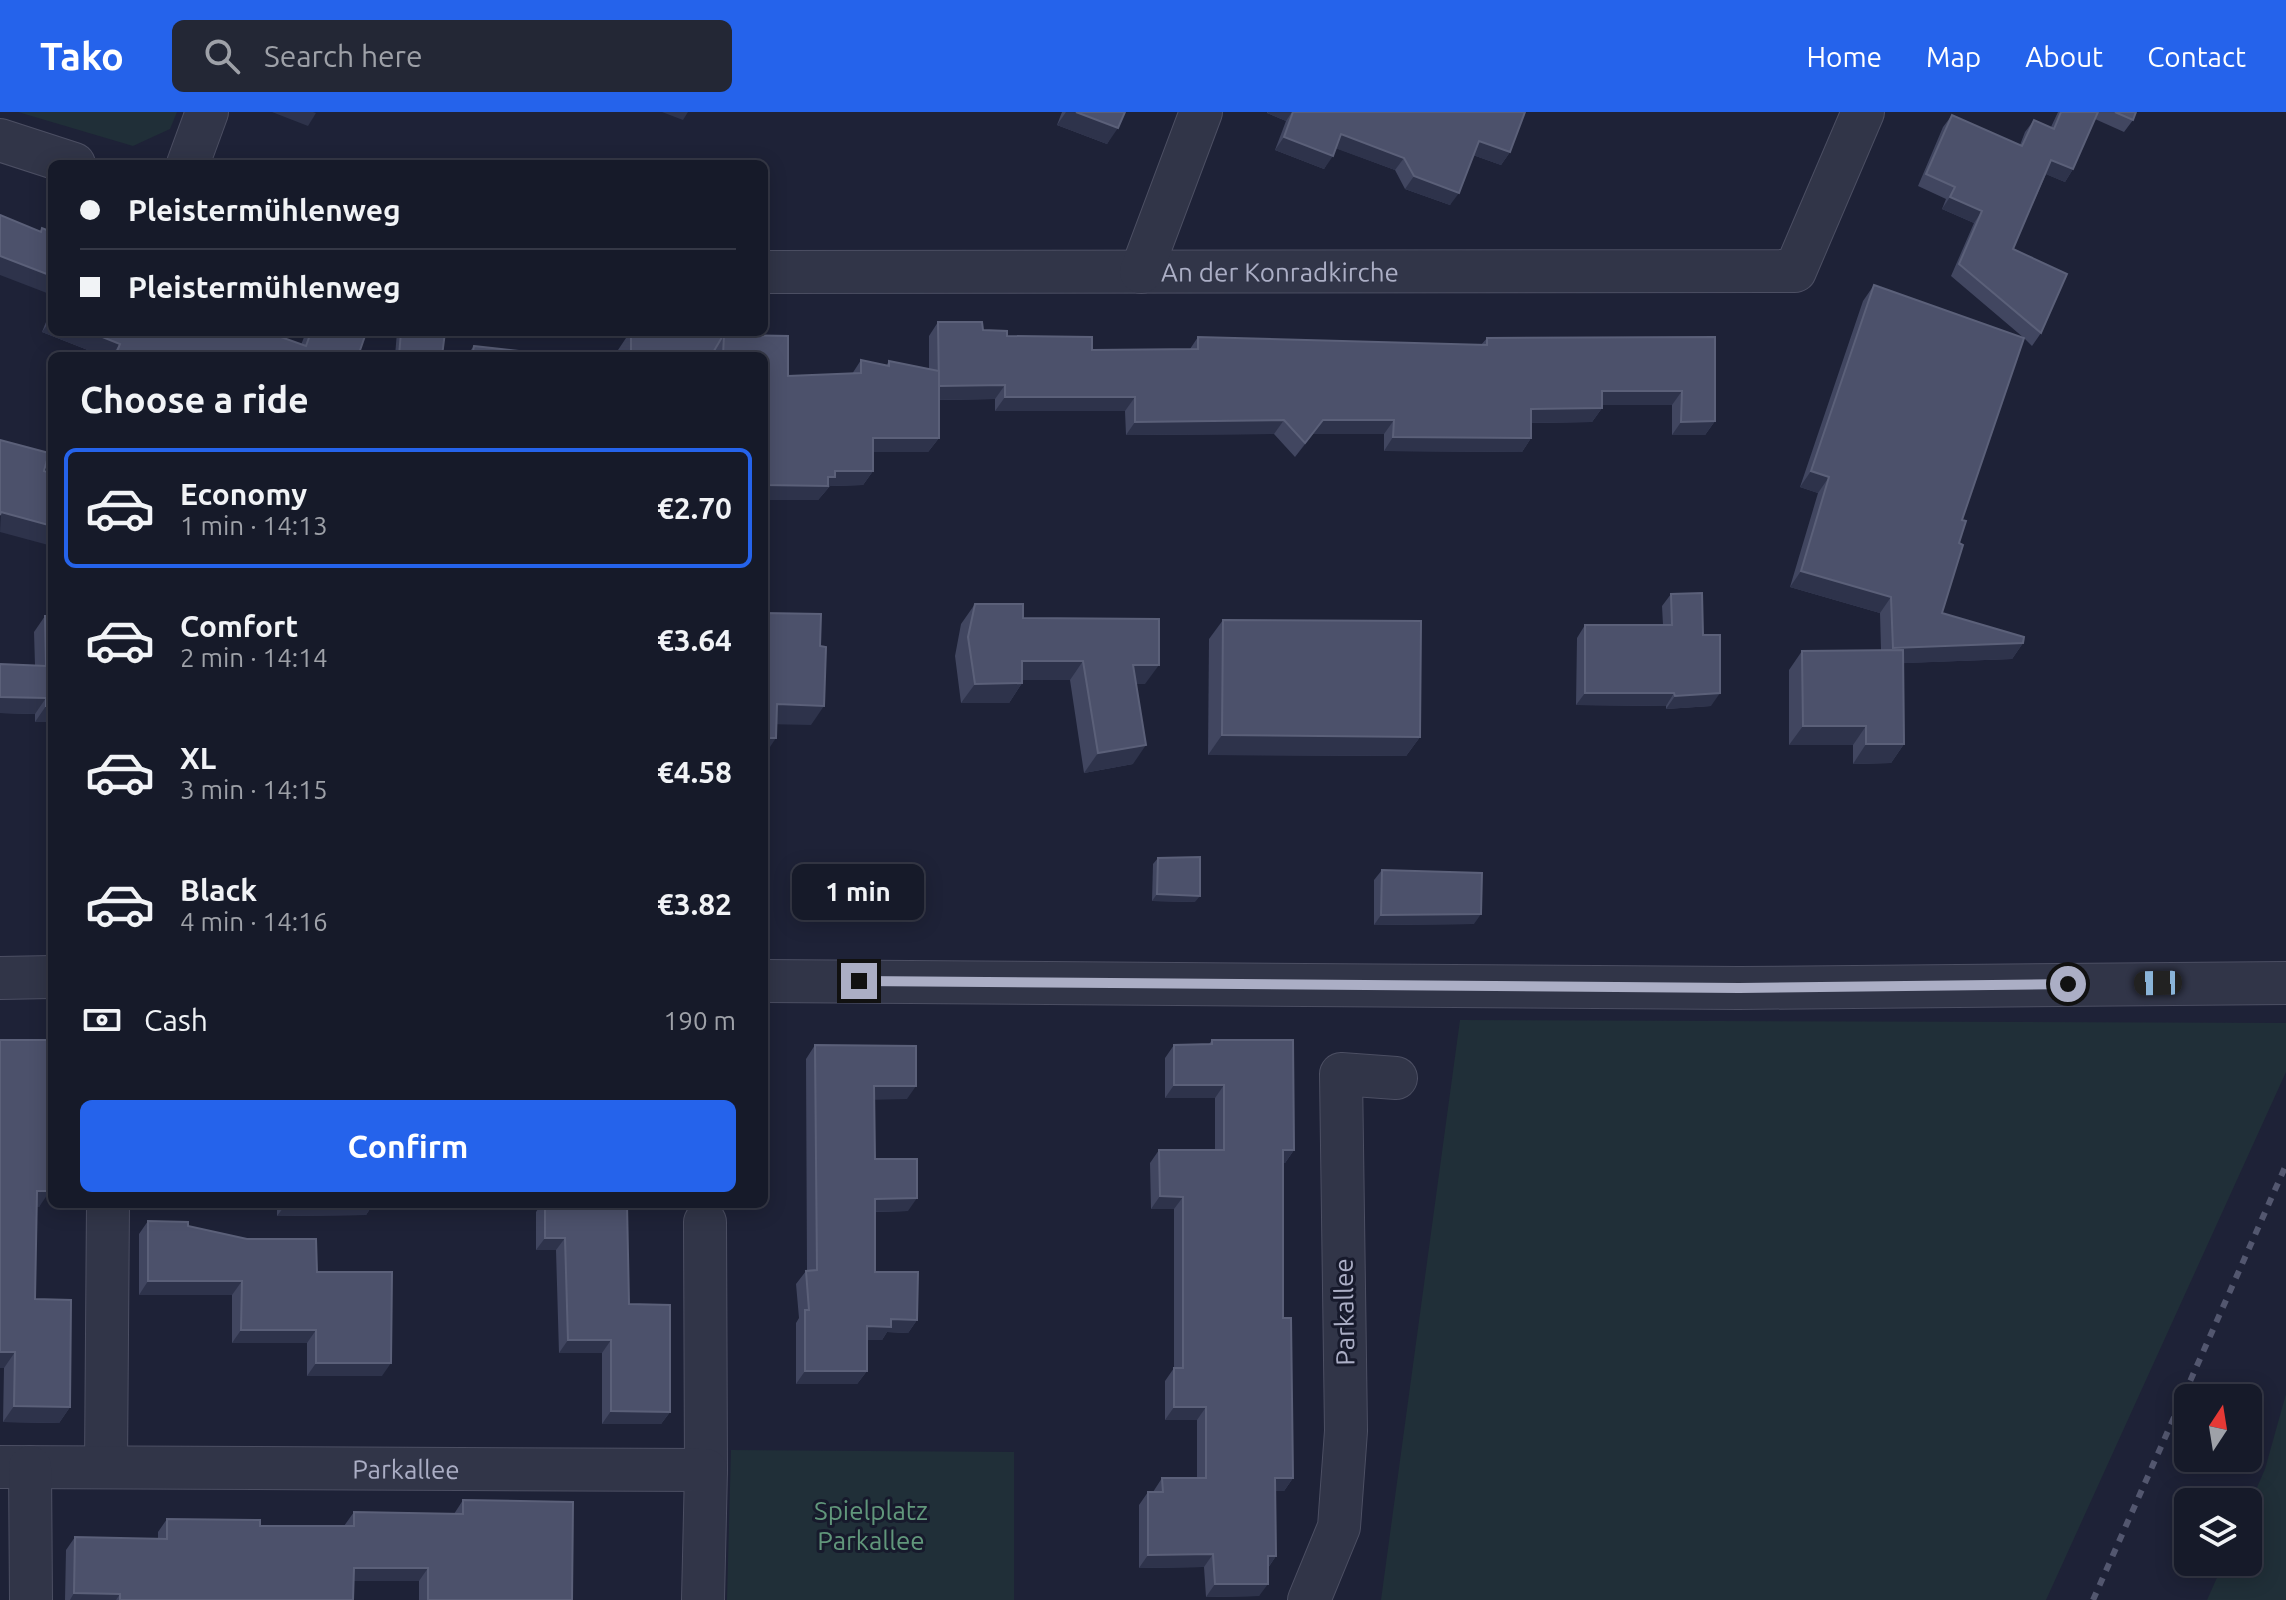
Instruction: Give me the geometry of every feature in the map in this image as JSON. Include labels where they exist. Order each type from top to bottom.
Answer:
[{"type":"street","points":[[189,160],[207,112]]},
{"type":"street","points":[[1141,272],[1201,112]]},
{"type":"street","name":"An der Konradkirche","points":[[768,272],[1795,271],[1863,112]]},
{"type":"street","points":[[0,140],[62,160]]},
{"type":"street","points":[[0,978],[48,977]]},
{"type":"street","points":[[768,981],[1739,988],[2286,983]]},
{"type":"street","name":"Parkallee","points":[[1309,1600],[1339,1527],[1346,1431],[1341,1074],[1396,1078]]},
{"type":"street","points":[[106,1465],[108,1208]]},
{"type":"street","points":[[703,1600],[705,1222]]},
{"type":"street","name":"Parkallee","points":[[31,1600],[15,1467],[706,1470]]},
{"type":"green space","points":[[18,112],[177,112],[170,129],[133,146]]},
{"type":"green space","points":[[1460,1020],[2286,1023],[2286,1072],[2046,1600],[1381,1600]]},
{"type":"green space","points":[[2286,1394],[2286,1600],[2207,1600],[2218,1576],[2262,1576],[2262,1488],[2257,1488]]},
{"type":"green space","name":"Spielplatz Parkallee","points":[[731,1450],[1014,1452],[1014,1600],[727,1600]]},
{"type":"building","points":[[1076,112],[1125,112],[1118,128]]},
{"type":"building","points":[[1293,112],[1525,112],[1510,152],[1479,141],[1459,193],[1414,176],[1404,158],[1341,134],[1333,156],[1284,137]]},
{"type":"building","points":[[2061,112],[2098,112],[2073,169],[2051,160],[2013,249],[2067,274],[2041,333],[1959,264],[1982,211],[1950,197],[1955,187],[1926,174],[1952,115],[2022,146],[2034,120],[2054,129]]},
{"type":"building","points":[[2115,112],[2136,112],[2133,120]]},
{"type":"building","points":[[0,215],[41,232],[42,228],[48,230],[48,274],[0,256]]},
{"type":"building","points":[[1874,285],[2024,338],[1962,520],[1966,521],[1959,543],[1963,545],[1942,613],[2024,637],[2023,643],[1893,648],[1891,597],[1801,571],[1829,477],[1811,471]]},
{"type":"building","points":[[938,322],[982,322],[983,330],[1007,331],[1007,336],[1092,337],[1092,350],[1198,349],[1198,337],[1487,345],[1487,338],[1715,337],[1715,421],[1681,422],[1682,391],[1602,391],[1602,408],[1531,409],[1531,438],[1393,437],[1394,420],[1323,420],[1305,443],[1284,420],[1135,422],[1135,397],[1005,397],[1005,385],[939,386]]},
{"type":"building","points":[[100,336],[278,336],[306,346],[310,336],[365,336],[359,352],[117,352],[120,344]]},
{"type":"building","points":[[401,336],[444,336],[442,352],[399,352]]},
{"type":"building","points":[[631,336],[723,336],[713,352],[631,352]]},
{"type":"building","points":[[724,336],[788,336],[788,376],[861,373],[861,360],[889,366],[889,361],[939,371],[939,438],[873,438],[873,471],[835,471],[835,477],[828,477],[828,486],[768,485],[768,352],[723,352]]},
{"type":"building","points":[[474,346],[527,352],[473,352]]},
{"type":"building","points":[[0,440],[48,453],[44,471],[48,472],[48,525],[1,512],[0,515]]},
{"type":"building","points":[[1702,593],[1703,635],[1720,635],[1720,693],[1675,696],[1674,693],[1585,693],[1585,625],[1672,625],[1671,594]]},
{"type":"building","points":[[975,604],[1023,604],[1023,618],[1159,619],[1159,665],[1133,665],[1146,745],[1098,753],[1083,661],[1022,661],[1022,683],[975,684],[968,637]]},
{"type":"building","points":[[768,613],[821,614],[820,646],[826,647],[824,706],[777,704],[776,738],[768,738]]},
{"type":"building","points":[[45,616],[48,616],[48,706],[46,698],[0,697],[0,664],[46,666]]},
{"type":"building","points":[[1223,620],[1421,621],[1420,737],[1222,735]]},
{"type":"building","points":[[1903,650],[1904,744],[1866,744],[1866,726],[1803,726],[1802,651]]},
{"type":"building","points":[[1200,857],[1200,896],[1157,894],[1158,858]]},
{"type":"building","points":[[1382,870],[1482,873],[1481,914],[1381,915]]},
{"type":"building","points":[[0,1040],[48,1040],[48,1191],[37,1191],[35,1299],[71,1300],[70,1407],[14,1406],[15,1352],[0,1352]]},
{"type":"building","points":[[1212,1040],[1293,1040],[1294,1150],[1283,1150],[1283,1318],[1291,1318],[1293,1478],[1275,1478],[1276,1556],[1268,1556],[1268,1584],[1215,1584],[1213,1554],[1148,1555],[1148,1492],[1163,1492],[1162,1478],[1206,1478],[1206,1407],[1174,1407],[1174,1368],[1183,1368],[1183,1197],[1160,1196],[1159,1150],[1224,1150],[1224,1085],[1174,1085],[1174,1045],[1212,1044]]},
{"type":"building","points":[[815,1045],[916,1046],[916,1086],[874,1086],[875,1159],[917,1159],[917,1198],[875,1199],[875,1272],[918,1272],[917,1320],[891,1319],[891,1327],[867,1326],[867,1371],[805,1371],[805,1310],[809,1310],[806,1271],[817,1270]]},
{"type":"building","points":[[545,1208],[627,1208],[629,1304],[670,1305],[670,1412],[611,1411],[611,1340],[568,1340],[565,1238],[545,1238]]},
{"type":"building","points":[[148,1221],[188,1222],[188,1226],[247,1239],[316,1239],[317,1272],[392,1272],[391,1363],[316,1363],[316,1330],[241,1330],[242,1281],[148,1281]]},
{"type":"building","points":[[463,1500],[573,1502],[572,1600],[428,1600],[428,1568],[354,1568],[353,1600],[120,1600],[120,1594],[74,1593],[75,1537],[167,1539],[167,1519],[260,1520],[260,1526],[354,1526],[354,1512],[463,1514]]},
{"type":"railway","points":[[2093,1600],[2286,1165]]},
{"type":"route","points":[[859,981],[1739,988],[2068,984]]}]
